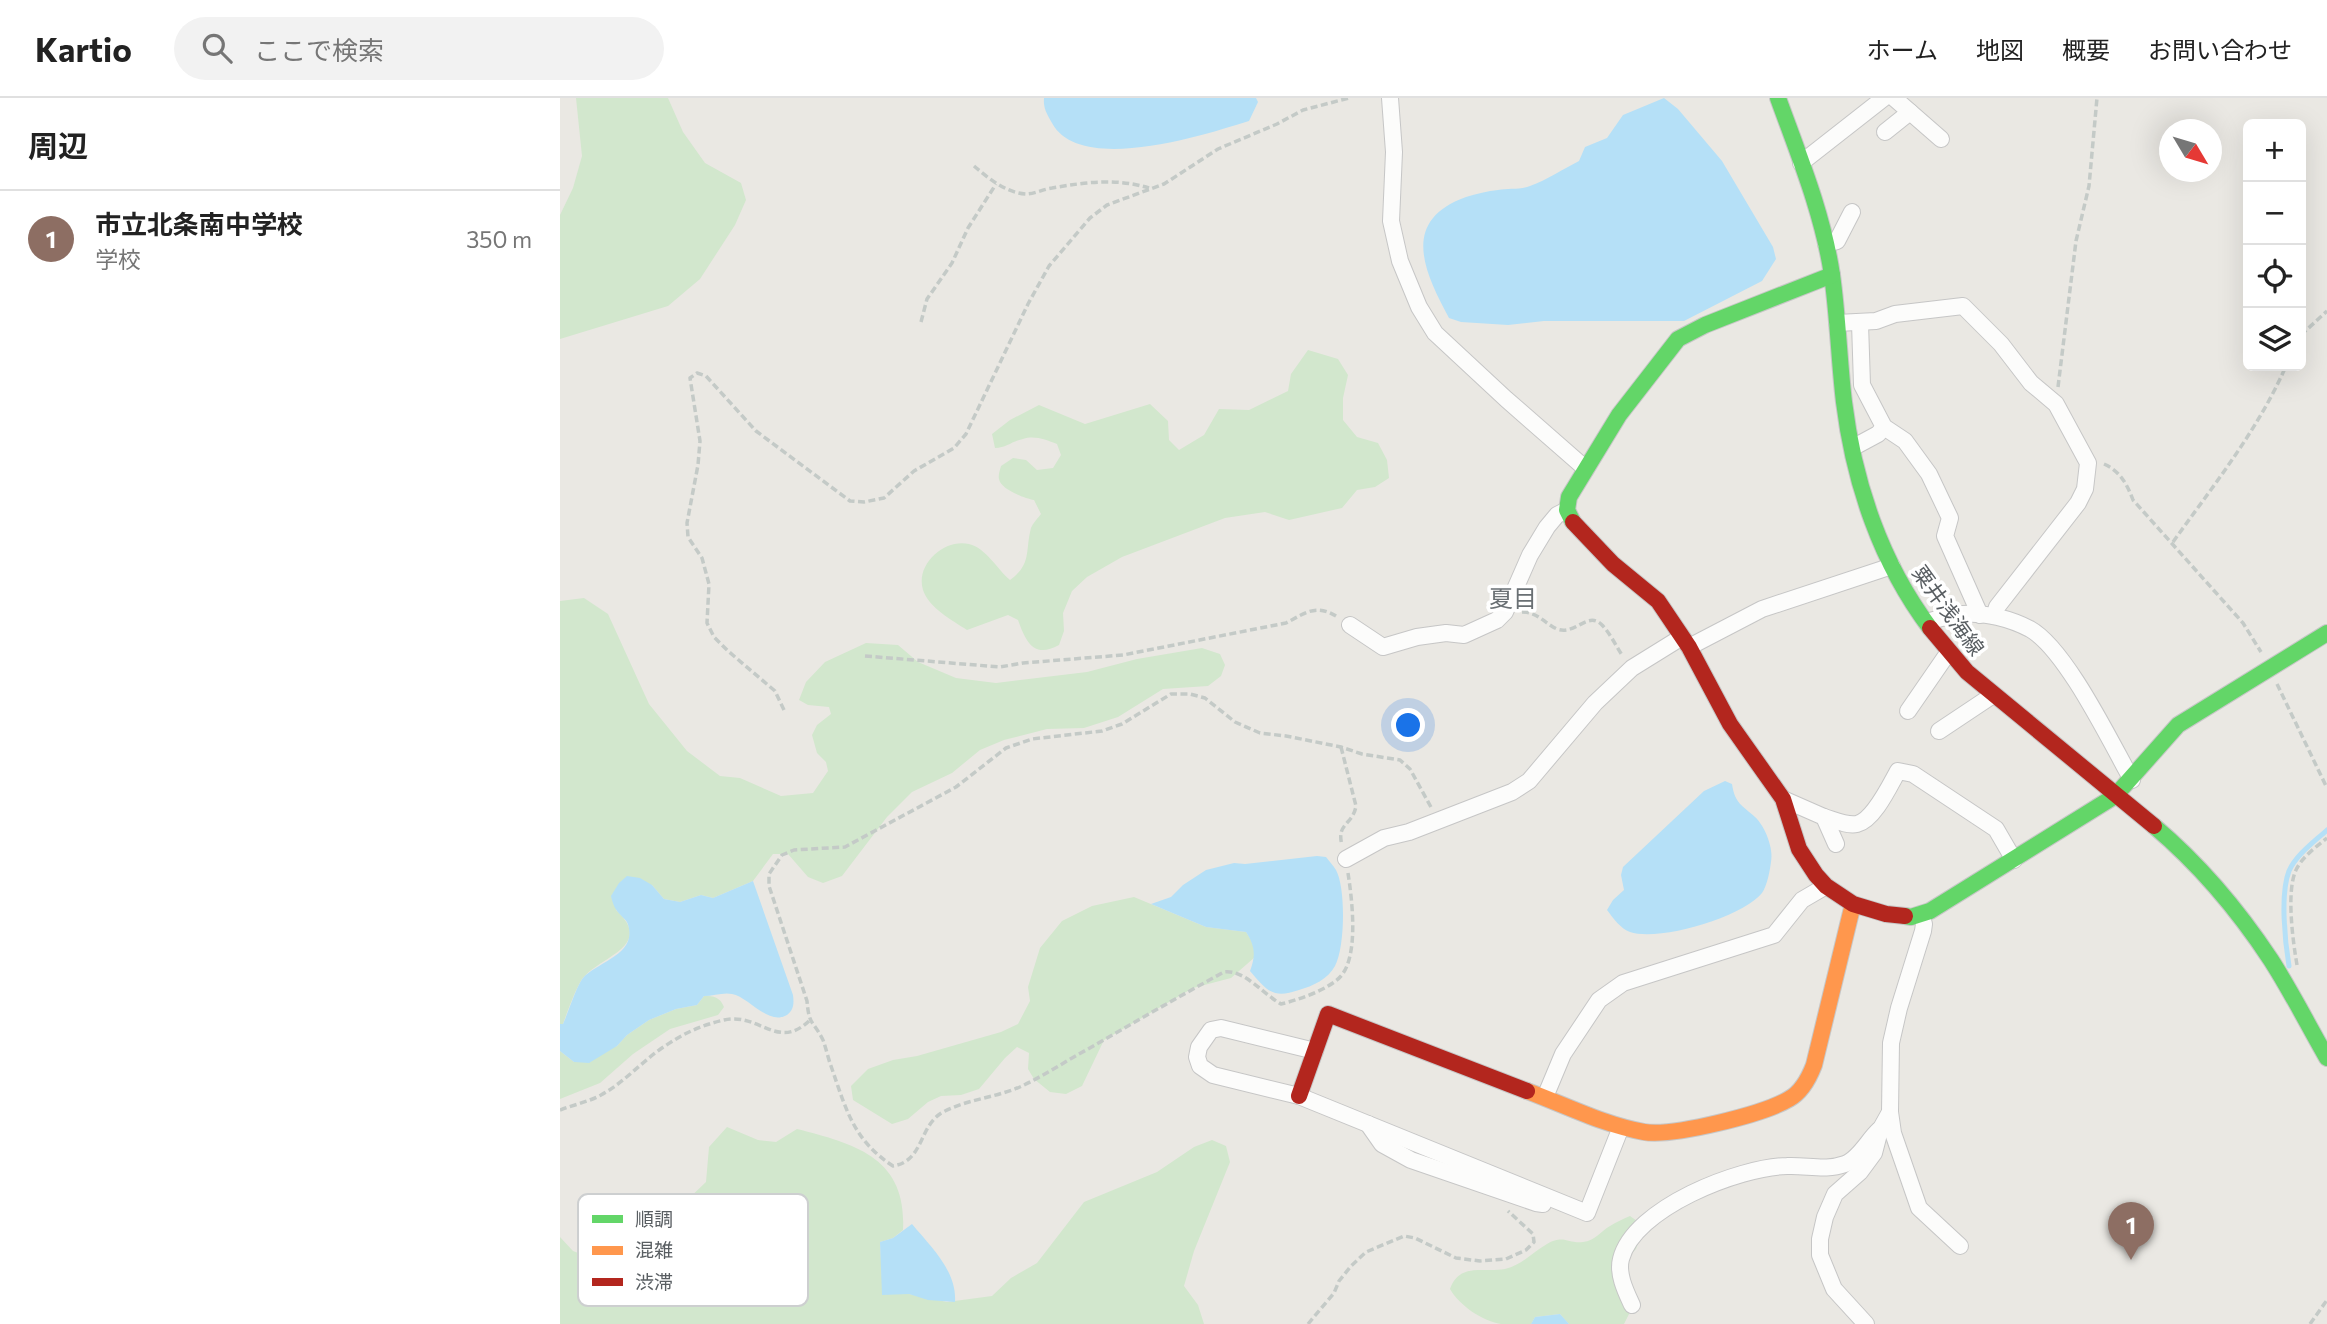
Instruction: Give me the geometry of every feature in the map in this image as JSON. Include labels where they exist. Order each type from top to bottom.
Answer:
[{"type":"street","points":[[1390,98],[1394,152],[1391,221],[1400,261],[1419,307],[1435,333],[1586,468]]},
{"type":"street","name":"粟井浅海線","points":[[1778,98],[1814,202],[1825,244],[1832,275],[1846,417],[1852,447],[1864,498],[1892,566],[1948,653],[1993,695],[2180,848],[2215,884],[2271,960],[2327,1058]]},
{"type":"street","points":[[1801,163],[1884,98]]},
{"type":"street","points":[[1894,98],[1941,139]]},
{"type":"street","points":[[1885,132],[1910,112]]},
{"type":"street","points":[[1825,244],[1837,241],[1852,212]]},
{"type":"street","points":[[1832,275],[1705,325],[1678,339],[1619,415],[1569,497],[1567,510],[1574,524],[1613,564],[1658,601],[1685,642],[1730,724],[1783,799],[1798,849],[1826,886],[1853,904],[1886,914],[1911,917],[1951,900],[2115,796],[2132,780],[2164,737],[2178,725],[2327,633]]},
{"type":"street","points":[[1837,323],[1875,321],[1895,314],[1963,306],[2001,344],[2031,383],[2056,404],[2088,463],[2085,489],[2078,503],[1997,607],[1987,615]]},
{"type":"street","points":[[1860,323],[1862,385],[1884,427],[1905,441],[1929,474],[1950,518],[1945,536],[1987,615]]},
{"type":"street","points":[[1852,447],[1878,434],[1884,427]]},
{"type":"street","points":[[1350,625],[1383,647],[1446,632],[1465,635],[1497,620],[1505,612],[1546,527],[1557,515],[1567,510]]},
{"type":"street","points":[[1346,859],[1384,838],[1512,792],[1529,781],[1595,703],[1632,668],[1762,609],[1892,566]]},
{"type":"street","points":[[1926,622],[1963,614],[1987,615],[2032,630],[2057,653],[2074,677],[2132,780]]},
{"type":"street","points":[[1908,711],[1948,653]]},
{"type":"street","points":[[1939,731],[1993,695]]},
{"type":"street","points":[[1783,799],[1824,817],[1855,825],[1864,821],[1880,803],[1898,771],[1913,774],[1996,829],[2014,860]]},
{"type":"street","points":[[1824,817],[1836,844]]},
{"type":"street","points":[[1545,1097],[1563,1054],[1600,1000],[1623,983],[1774,935],[1802,900],[1826,886]]},
{"type":"street","points":[[1299,1096],[1328,1014],[1621,1126],[1653,1133],[1767,1109],[1788,1100],[1806,1086],[1814,1065],[1853,904]]},
{"type":"street","points":[[1921,914],[1923,931],[1891,1043],[1889,1112],[1893,1133],[1919,1208],[1960,1246]]},
{"type":"street","points":[[1315,1051],[1222,1028],[1211,1030],[1199,1047],[1197,1057],[1200,1066],[1213,1075],[1299,1096],[1587,1213],[1621,1126]]},
{"type":"street","points":[[1866,1324],[1833,1289],[1820,1255],[1820,1239],[1825,1217],[1835,1194],[1860,1172],[1874,1153],[1880,1130],[1889,1112]]},
{"type":"street","points":[[1632,1305],[1623,1284],[1620,1261],[1630,1240],[1668,1205],[1711,1184],[1752,1172],[1786,1166],[1829,1168],[1847,1164],[1880,1130]]},
{"type":"path","points":[[784,710],[775,691],[714,637],[707,622],[709,584],[702,558],[688,537],[687,523],[700,442],[690,378],[696,373],[706,376],[756,430],[850,500],[864,502],[884,498],[914,471],[954,448],[967,434],[1049,266],[1090,218],[1107,205],[1164,184],[1218,149],[1303,110],[1349,98]]},
{"type":"path","points":[[2056,404],[2076,241],[2089,186],[2097,98]]},
{"type":"path","points":[[974,166],[996,184],[1026,194],[1107,181],[1128,182],[1152,189]]},
{"type":"path","points":[[920,322],[927,299],[953,262],[968,228],[996,184]]},
{"type":"path","points":[[2306,330],[2327,311]]},
{"type":"path","points":[[2173,542],[2244,442],[2284,371]]},
{"type":"path","points":[[2088,463],[2097,462],[2118,472],[2127,484],[2133,500],[2243,623],[2269,667],[2327,788]]},
{"type":"path","points":[[865,656],[1000,667],[1123,655],[1286,623],[1309,611],[1322,609],[1350,625]]},
{"type":"path","points":[[1515,613],[1537,614],[1557,628],[1566,630],[1576,628],[1589,619],[1595,620],[1602,625],[1632,668]]},
{"type":"path","points":[[1341,747],[1356,806],[1355,814],[1342,827],[1339,835],[1346,859],[1353,907],[1350,952],[1342,975],[1331,984],[1281,1004],[1241,974],[1224,972],[1020,1087],[957,1105],[941,1113],[932,1122],[915,1154],[904,1164],[893,1166],[882,1159],[856,1131],[822,1040],[809,1021],[807,1001],[769,886],[769,874],[782,855],[794,850],[845,848],[956,787],[1006,748],[1032,739],[1102,731],[1122,724],[1171,694],[1190,694],[1205,698],[1235,722],[1260,733],[1341,747],[1362,754],[1400,760],[1409,769],[1438,820]]},
{"type":"path","points":[[2289,991],[2301,985],[2291,923],[2295,872],[2306,856],[2327,838]]},
{"type":"path","points":[[560,1110],[599,1096],[624,1080],[664,1046],[700,1026],[733,1018],[783,1034],[798,1030],[809,1021]]},
{"type":"path","points":[[1308,1324],[1334,1293],[1339,1281],[1351,1266],[1366,1252],[1404,1236],[1415,1238],[1456,1258],[1480,1261],[1506,1259],[1526,1250],[1534,1242],[1533,1234],[1509,1211]]},
{"type":"path","points":[[2310,1324],[2327,1300]]},
{"type":"green space","points":[[576,98],[668,98],[683,132],[705,163],[741,183],[746,200],[735,225],[700,279],[668,306],[560,339],[560,215],[573,188],[582,156]]},
{"type":"green space","points":[[1308,350],[1338,359],[1348,375],[1343,398],[1343,420],[1357,437],[1378,443],[1387,460],[1389,478],[1375,487],[1357,490],[1342,508],[1289,520],[1265,512],[1225,518],[1122,557],[1087,577],[1072,591],[1063,613],[1064,631],[1059,645],[1050,649],[1037,649],[1032,646],[1018,620],[1008,615],[967,630],[942,613],[926,596],[923,590],[923,571],[934,555],[951,545],[960,543],[975,546],[1010,580],[1025,563],[1031,528],[1041,514],[1034,500],[1004,487],[999,479],[1001,466],[1013,458],[1026,460],[1037,470],[1053,468],[1061,455],[1057,444],[1036,438],[1027,438],[995,448],[992,434],[1010,420],[1039,405],[1085,424],[1150,404],[1168,421],[1169,440],[1179,450],[1204,435],[1219,409],[1249,410],[1288,391],[1291,374]]},
{"type":"green space","points":[[584,598],[608,614],[649,704],[687,751],[720,776],[740,778],[781,796],[813,793],[828,771],[826,762],[817,753],[812,735],[817,725],[831,714],[829,707],[808,705],[799,700],[806,682],[825,662],[866,643],[898,645],[918,662],[956,678],[996,683],[1087,672],[1137,659],[1202,648],[1220,654],[1225,665],[1221,676],[1208,686],[1163,689],[1118,717],[1084,728],[1047,729],[1004,740],[980,750],[952,773],[912,792],[887,817],[842,876],[823,883],[808,877],[788,854],[773,854],[753,881],[713,898],[701,895],[680,902],[664,899],[652,885],[616,910],[627,922],[630,933],[627,942],[583,978],[563,1024],[560,1024],[560,601]]},
{"type":"green space","points":[[1134,897],[1206,927],[1246,932],[1253,943],[1255,957],[1231,978],[1193,988],[1104,1040],[1082,1086],[1066,1094],[1050,1092],[1034,1079],[1028,1069],[1029,1053],[1017,1047],[979,1089],[961,1095],[941,1096],[928,1102],[908,1119],[892,1124],[853,1100],[851,1086],[868,1069],[1001,1032],[1018,1024],[1030,1001],[1028,987],[1040,948],[1062,921],[1092,906]]},
{"type":"green space","points":[[704,996],[721,1001],[724,1007],[718,1015],[670,1029],[633,1054],[600,1083],[560,1099],[560,1051],[574,1062],[617,1046],[627,1035],[649,1020],[676,1009],[697,1005]]},
{"type":"green space","points":[[727,1127],[758,1140],[776,1142],[797,1129],[839,1141],[874,1158],[887,1170],[896,1186],[902,1206],[903,1230],[893,1238],[880,1242],[883,1294],[909,1294],[947,1302],[992,1296],[1011,1278],[1037,1263],[1084,1202],[1157,1172],[1194,1147],[1212,1140],[1226,1146],[1230,1162],[1194,1251],[1184,1286],[1198,1305],[1204,1324],[560,1324],[560,1237],[578,1253],[578,1306],[808,1306],[808,1194],[693,1194],[706,1182],[709,1147]]},
{"type":"green space","points":[[1630,1216],[1644,1226],[1636,1249],[1622,1264],[1631,1310],[1624,1324],[1569,1324],[1560,1314],[1535,1317],[1531,1324],[1501,1324],[1486,1320],[1472,1311],[1459,1301],[1450,1289],[1454,1281],[1466,1272],[1511,1267],[1547,1244],[1558,1240],[1587,1241]]},
{"type":"water","points":[[1044,98],[1256,98],[1258,102],[1249,121],[1203,135],[1144,147],[1115,149],[1088,147],[1067,138],[1052,123]]},
{"type":"water","points":[[1664,98],[1678,109],[1722,161],[1773,247],[1776,259],[1762,281],[1684,321],[1544,321],[1508,325],[1461,322],[1449,318],[1432,283],[1423,250],[1425,234],[1432,220],[1445,207],[1466,197],[1526,187],[1549,178],[1579,161],[1585,147],[1607,138],[1623,115]]},
{"type":"water","points":[[1725,781],[1732,784],[1737,800],[1759,821],[1768,838],[1772,857],[1762,893],[1737,911],[1700,925],[1660,934],[1630,932],[1623,928],[1607,910],[1624,890],[1621,875],[1623,867],[1704,791]]},
{"type":"water","points":[[1326,857],[1339,879],[1343,904],[1341,946],[1335,966],[1328,975],[1315,984],[1290,993],[1271,991],[1250,971],[1254,951],[1246,932],[1206,927],[1151,904],[1171,897],[1183,885],[1206,870],[1234,863]]},
{"type":"water","points":[[627,876],[640,878],[652,885],[664,899],[680,902],[701,895],[713,898],[753,881],[793,995],[793,1006],[789,1013],[773,1017],[732,994],[704,996],[697,1005],[676,1009],[649,1020],[627,1035],[617,1046],[589,1063],[574,1062],[560,1051],[560,1024],[563,1024],[583,978],[626,946],[629,929],[611,896]]},
{"type":"water","points":[[912,1224],[947,1270],[955,1291],[955,1302],[928,1300],[909,1294],[882,1295],[880,1242],[893,1238]]},
{"type":"water","points":[[1560,1314],[1569,1324],[1531,1324],[1535,1317]]},
{"type":"waterway","points":[[2289,966],[2284,918],[2286,881],[2296,860],[2327,830]]},
{"type":"traffic: fast","points":[[1778,98],[1810,185],[1828,252],[1844,402],[1863,492],[1872,521],[1897,577],[1930,628]]},
{"type":"traffic: fast","points":[[1573,522],[1567,510],[1569,497],[1619,415],[1678,339],[1705,325],[1832,275]]},
{"type":"traffic: fast","points":[[1905,916],[1911,917],[1930,911],[2115,796],[2178,725],[2327,633]]},
{"type":"traffic: fast","points":[[2154,826],[2202,872],[2245,923],[2278,972],[2327,1058]]},
{"type":"traffic: slow","points":[[1527,1091],[1614,1125],[1658,1133],[1718,1123],[1789,1099],[1798,1093],[1814,1065],[1853,904]]},
{"type":"traffic: jam","points":[[1573,522],[1613,564],[1658,601],[1689,647],[1730,724],[1783,799],[1799,849],[1816,875],[1826,886],[1853,904],[1886,914],[1905,916]]},
{"type":"traffic: jam","points":[[1930,628],[1967,672],[2154,826]]},
{"type":"traffic: jam","points":[[1299,1096],[1328,1014],[1527,1091]]},
{"type":"place","name":"市立北条南中学校","points":[[2131,1260]]},
{"type":"district","name":"夏目","points":[[1513,597]]}]
